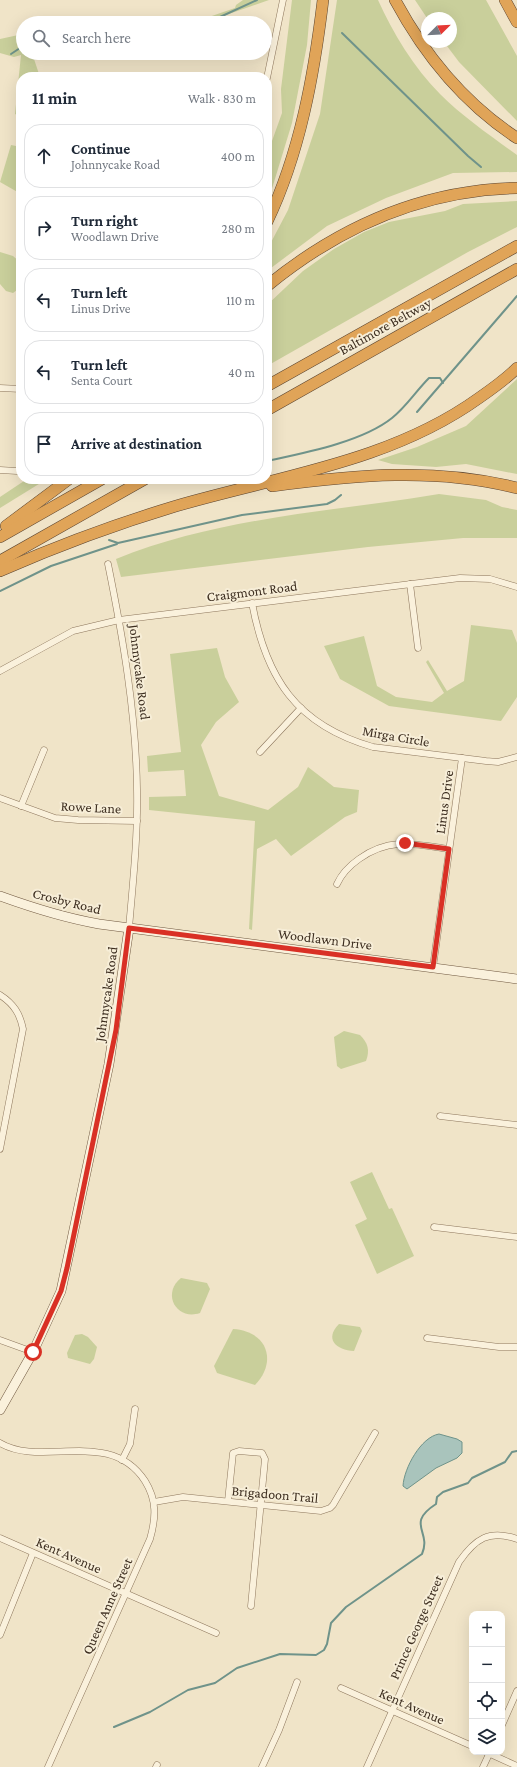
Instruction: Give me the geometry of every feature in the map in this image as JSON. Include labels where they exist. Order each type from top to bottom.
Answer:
[{"type":"highway","points":[[272,211],[277,200],[303,116],[318,41],[323,0]]},
{"type":"highway","points":[[395,0],[423,47],[449,77],[490,118],[517,138]]},
{"type":"highway","points":[[505,0],[517,22]]},
{"type":"highway","points":[[272,282],[311,252],[365,222],[395,210],[426,200],[455,194],[484,189],[517,188]]},
{"type":"highway","name":"Baltimore Beltway","points":[[272,383],[517,246]]},
{"type":"highway","name":"Baltimore Beltway","points":[[272,407],[517,269]]},
{"type":"highway","points":[[272,480],[387,448],[440,423],[470,405],[517,368]]},
{"type":"highway","points":[[218,495],[340,477],[390,474],[455,477],[517,488]]},
{"type":"highway","points":[[0,530],[63,484]]},
{"type":"highway","points":[[0,536],[93,484]]},
{"type":"highway","points":[[0,561],[136,484]]},
{"type":"highway","points":[[0,571],[121,524],[258,484]]},
{"type":"main road","name":"Crosby Road","points":[[0,896],[35,909],[66,918],[129,928]]},
{"type":"main road","name":"Woodlawn Drive","points":[[129,928],[517,979]]},
{"type":"main road","name":"Johnnycake Road","points":[[0,1410],[33,1352],[56,1303],[67,1268],[111,1057],[129,928]]},
{"type":"street","points":[[272,54],[283,0]]},
{"type":"street","points":[[268,72],[271,60]]},
{"type":"street","points":[[0,388],[16,389]]},
{"type":"street","points":[[0,470],[16,471]]},
{"type":"street","name":"Johnnycake Road","points":[[108,564],[119,620],[132,705],[137,788],[137,821],[129,928]]},
{"type":"street","name":"Craigmont Road","points":[[0,671],[73,631],[119,620],[474,577],[505,582],[517,587]]},
{"type":"street","points":[[410,584],[418,648]]},
{"type":"street","name":"Mirga Circle","points":[[252,603],[258,633],[269,664],[288,694],[301,708],[325,727],[357,742],[373,747],[498,762],[517,758]]},
{"type":"street","points":[[260,752],[301,708]]},
{"type":"street","points":[[21,806],[44,750]]},
{"type":"street","name":"Linus Drive","points":[[433,967],[462,758]]},
{"type":"street","name":"Rowe Lane","points":[[0,798],[46,815],[66,819],[137,821]]},
{"type":"street","points":[[337,884],[341,876],[354,863],[373,850],[383,846],[405,843],[449,849]]},
{"type":"street","points":[[0,995],[7,1000],[18,1013],[23,1030],[0,1149]]},
{"type":"street","points":[[440,1116],[517,1125]]},
{"type":"street","points":[[434,1227],[517,1237]]},
{"type":"street","points":[[427,1338],[499,1347],[517,1347]]},
{"type":"street","points":[[0,1340],[33,1352]]},
{"type":"street","points":[[0,1443],[10,1448],[25,1450],[98,1452],[122,1460],[130,1444],[135,1409]]},
{"type":"street","name":"Brigadoon Trail","points":[[154,1502],[183,1497],[321,1511],[330,1508],[374,1433]]},
{"type":"street","points":[[228,1501],[233,1453],[239,1451],[262,1453],[265,1459],[262,1505],[251,1606]]},
{"type":"street","name":"Queen Anne Street","points":[[48,1767],[150,1539],[155,1512],[154,1502],[143,1479],[132,1467],[122,1460]]},
{"type":"street","name":"Prince George Street","points":[[367,1767],[452,1575],[467,1550],[476,1542],[496,1534],[517,1538]]},
{"type":"street","name":"Kent Avenue","points":[[0,1538],[216,1633]]},
{"type":"street","points":[[0,1636],[33,1553]]},
{"type":"street","points":[[262,1767],[279,1730],[297,1682]]},
{"type":"street","name":"Kent Avenue","points":[[341,1688],[469,1745]]},
{"type":"street","points":[[505,1719],[517,1692]]},
{"type":"street","points":[[483,1767],[487,1755]]},
{"type":"street","points":[[492,1755],[517,1766]]},
{"type":"green space","points":[[243,0],[269,0],[223,16],[212,16],[235,8],[236,5]]},
{"type":"green space","points":[[292,0],[311,0],[307,45],[292,123],[272,189],[272,141],[282,113],[281,89]]},
{"type":"green space","points":[[337,0],[378,0],[397,37],[421,73],[430,84],[458,111],[517,155],[517,172],[453,173],[386,198],[327,226],[272,267],[272,240],[288,210],[320,114]]},
{"type":"green space","points":[[415,0],[486,0],[517,56],[517,121],[459,62],[448,48],[457,48],[457,12],[423,12]]},
{"type":"green space","points":[[16,36],[16,56],[0,53],[0,39]]},
{"type":"green space","points":[[20,60],[34,60],[38,72],[19,72]]},
{"type":"green space","points":[[11,145],[16,146],[16,191],[0,182]]},
{"type":"green space","points":[[517,201],[517,227],[468,252],[272,363],[272,300],[303,271],[334,249],[364,232],[389,222],[445,211],[463,204]]},
{"type":"green space","points":[[0,252],[13,256],[16,259],[16,291],[13,293],[6,291],[0,284]]},
{"type":"green space","points":[[517,379],[517,474],[466,464],[436,467],[392,464],[378,460],[417,447],[466,426]]},
{"type":"green space","points":[[20,484],[39,484],[0,508],[0,497]]},
{"type":"green space","points":[[439,494],[486,500],[502,507],[517,510],[517,538],[463,538],[368,547],[121,577],[116,559],[155,545],[235,525],[316,511]]},
{"type":"green space","points":[[471,625],[512,630],[517,643],[517,697],[501,721],[389,706],[340,679],[324,646],[364,636],[377,686],[396,697],[432,702],[444,693],[426,662],[428,660],[447,691],[464,681]]},
{"type":"green space","points":[[217,648],[225,677],[239,702],[216,722],[201,745],[219,796],[268,810],[298,787],[308,767],[334,787],[359,790],[357,812],[345,817],[291,856],[276,839],[257,849],[252,930],[249,929],[255,821],[149,810],[149,797],[186,796],[184,770],[148,772],[147,756],[181,752],[170,654]]},
{"type":"green space","points":[[344,1031],[360,1035],[365,1041],[368,1053],[366,1061],[341,1069],[337,1066],[334,1037]]},
{"type":"green space","points":[[372,1172],[389,1209],[392,1208],[414,1256],[377,1274],[355,1225],[367,1219],[350,1182]]},
{"type":"green space","points":[[181,1278],[207,1283],[210,1289],[200,1313],[185,1313],[179,1310],[174,1304],[172,1291],[175,1284]]},
{"type":"green space","points":[[339,1324],[360,1327],[362,1331],[354,1351],[337,1346],[334,1343],[332,1334]]},
{"type":"green space","points":[[233,1329],[245,1331],[254,1335],[261,1341],[265,1349],[267,1357],[266,1366],[262,1376],[255,1385],[217,1373],[214,1366]]},
{"type":"green space","points":[[82,1334],[88,1337],[97,1347],[94,1359],[90,1364],[68,1358],[67,1353],[75,1335]]},
{"type":"water","points":[[439,1434],[462,1442],[462,1453],[457,1458],[436,1468],[407,1489],[403,1486],[410,1462],[426,1441],[432,1436]]},
{"type":"waterway","points":[[222,16],[257,0]]},
{"type":"waterway","points":[[342,33],[481,167]]},
{"type":"waterway","points":[[11,54],[16,51]]},
{"type":"waterway","points":[[417,412],[517,296]]},
{"type":"waterway","points":[[272,460],[332,446],[365,434],[397,414],[429,378],[440,378],[443,383]]},
{"type":"waterway","points":[[109,540],[118,543],[242,515],[327,504],[341,495]]},
{"type":"waterway","points":[[0,591],[51,566],[117,544]]},
{"type":"waterway","points":[[114,1727],[150,1712],[188,1690],[215,1683],[237,1668],[280,1654],[316,1655],[324,1650],[327,1644],[331,1623],[346,1607],[422,1554],[424,1546],[421,1528],[422,1517],[436,1504],[437,1497],[443,1492],[468,1483],[472,1478],[505,1462],[512,1452],[517,1451]]},
{"type":"route","points":[[33,1352],[61,1291],[75,1234],[116,1030],[129,928],[433,967],[449,849],[405,843]]}]
